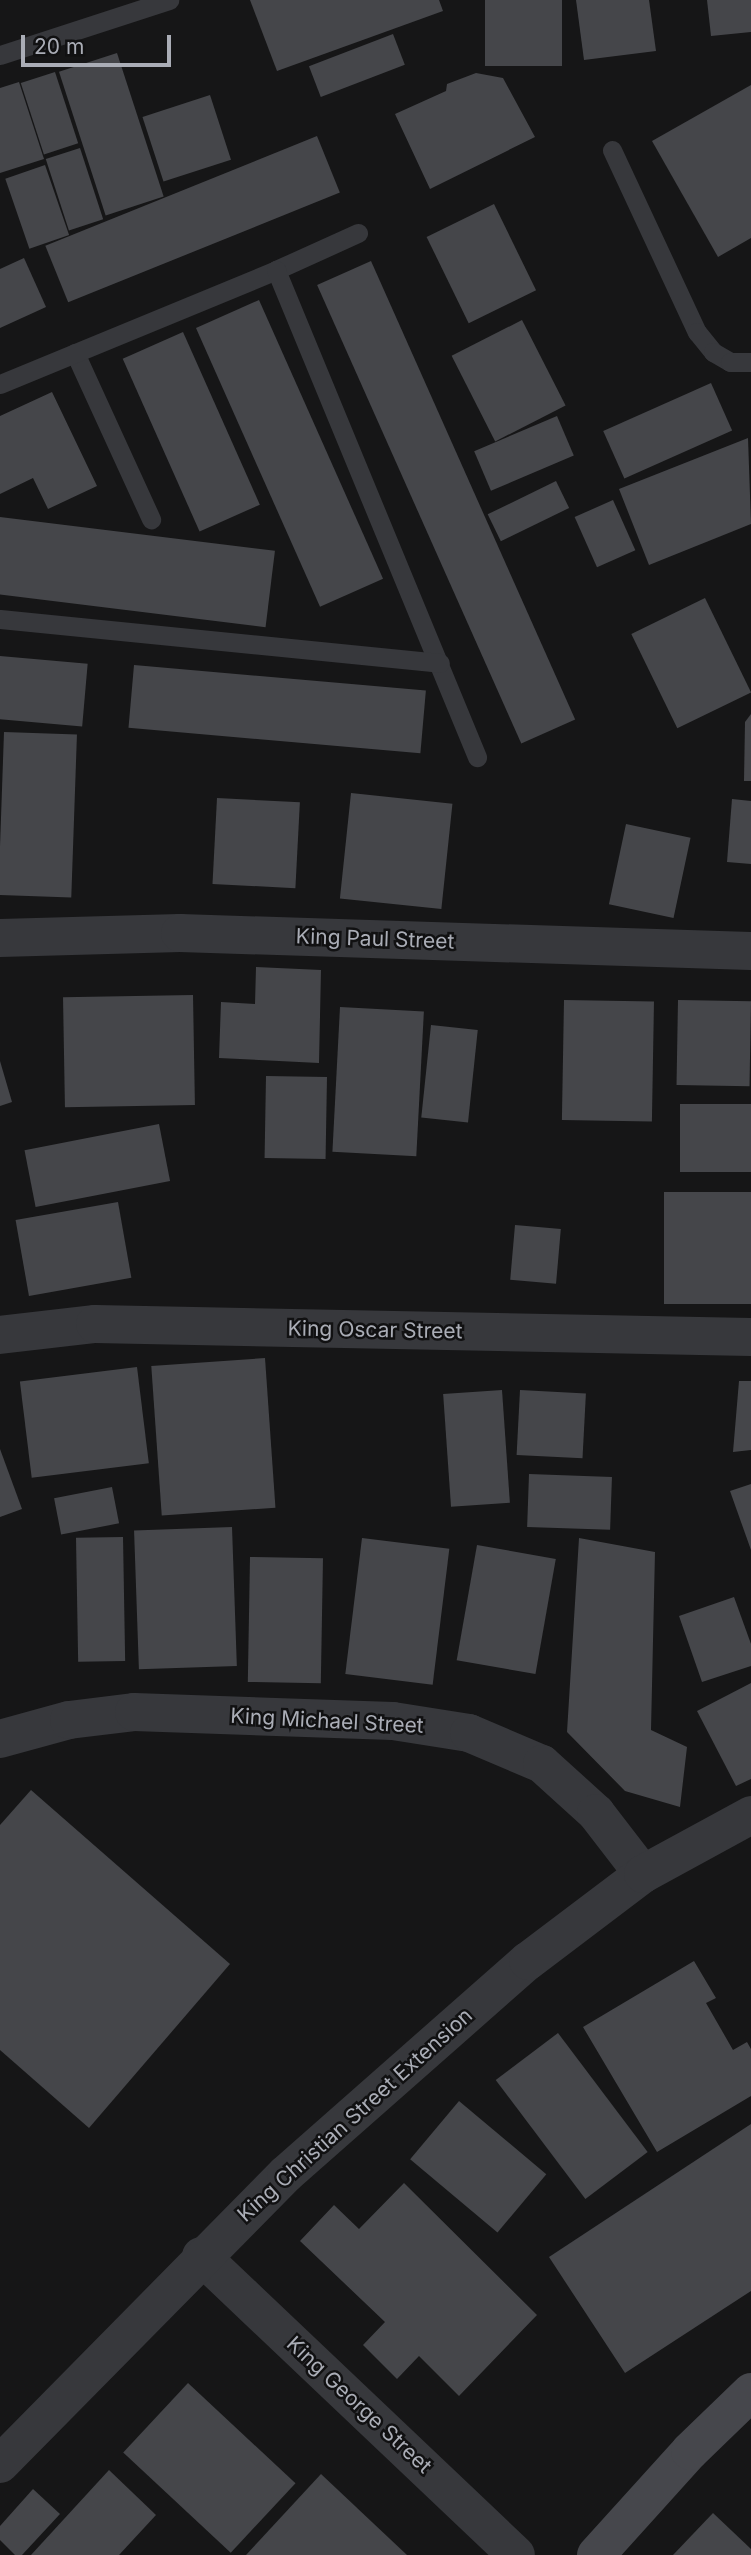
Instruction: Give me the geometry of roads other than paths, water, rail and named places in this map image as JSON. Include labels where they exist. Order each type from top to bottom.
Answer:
[{"type":"main road","points":[[596,2555],[690,2451],[751,2392]]},
{"type":"street","name":"King Paul Street","points":[[0,938],[180,933],[751,951]]},
{"type":"street","name":"King Oscar Street","points":[[0,1335],[96,1324],[751,1337]]},
{"type":"street","name":"King Michael Street","points":[[0,1739],[69,1720],[134,1712],[393,1721],[469,1733],[542,1764],[596,1813],[643,1874]]},
{"type":"street","name":"King Christian Street Extension","points":[[0,2464],[201,2256],[286,2174],[528,1961],[643,1874],[751,1815]]},
{"type":"street","name":"King George Street","points":[[201,2256],[516,2555]]},
{"type":"lane","points":[[0,55],[169,0]]},
{"type":"lane","points":[[612,150],[698,332],[713,352],[730,362],[751,362]]},
{"type":"lane","points":[[0,384],[276,270],[358,233]]},
{"type":"lane","points":[[276,270],[477,757]]},
{"type":"lane","points":[[75,353],[151,519]]},
{"type":"lane","points":[[0,619],[440,663]]}]
